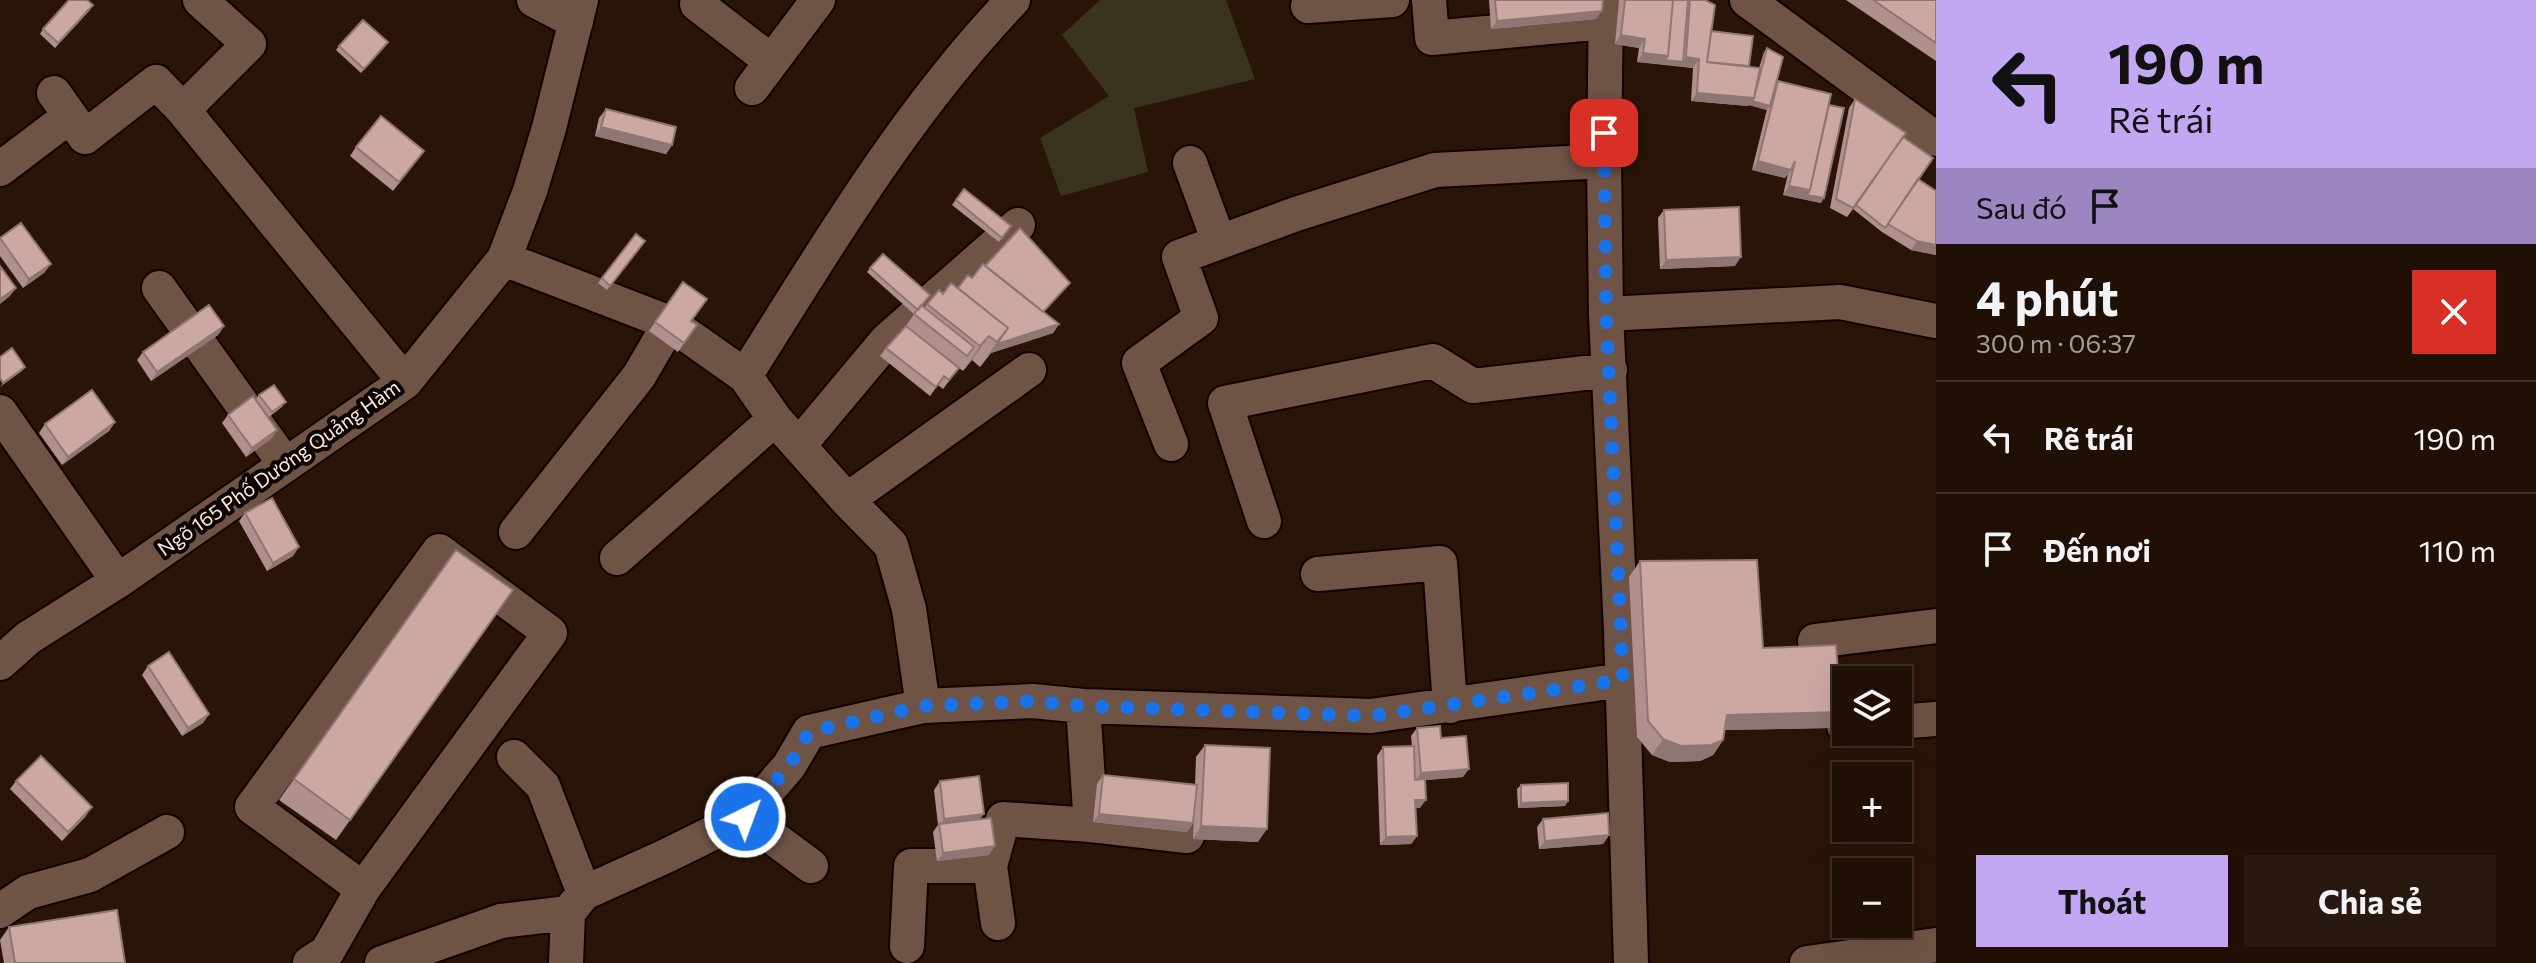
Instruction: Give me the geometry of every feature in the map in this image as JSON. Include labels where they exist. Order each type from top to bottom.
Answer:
[{"type":"street","points":[[183,110],[249,44],[200,0]]},
{"type":"street","points":[[534,0],[579,11]]},
{"type":"street","points":[[697,4],[761,74],[818,0]]},
{"type":"street","points":[[745,376],[867,182],[968,47],[1013,0]]},
{"type":"street","points":[[1308,6],[1392,0]]},
{"type":"street","points":[[1429,0],[1432,38],[1605,11],[1606,314],[1623,680],[1631,963]]},
{"type":"street","points":[[1747,0],[1936,139]]},
{"type":"street","name":"Ngõ 165 Phố Dương Quảng Hàm","points":[[0,663],[28,638],[118,581],[405,382],[504,259],[530,191],[579,11]]},
{"type":"street","points":[[0,169],[62,104],[85,137],[156,82],[183,110],[405,382]]},
{"type":"street","points":[[1171,444],[1139,363],[1201,318],[1179,257],[1435,170],[1604,161]]},
{"type":"street","points":[[1190,163],[1219,242]]},
{"type":"street","points":[[800,444],[887,340],[1018,225]]},
{"type":"street","points":[[504,259],[670,323],[745,376],[775,419],[891,545],[909,609],[923,706]]},
{"type":"street","points":[[159,288],[285,464]]},
{"type":"street","points":[[1606,314],[1840,302],[1936,321]]},
{"type":"street","points":[[516,532],[639,376],[670,323]]},
{"type":"street","points":[[1264,521],[1225,403],[1433,361],[1473,386],[1610,370]]},
{"type":"street","points":[[847,500],[1029,370]]},
{"type":"street","points":[[0,412],[118,581]]},
{"type":"street","points":[[617,558],[775,419]]},
{"type":"street","points":[[310,963],[327,952],[363,889],[550,633],[439,551],[252,807],[363,889]]},
{"type":"street","points":[[1318,574],[1440,563],[1450,706]]},
{"type":"street","points":[[1815,641],[1936,626]]},
{"type":"street","points":[[382,963],[501,921],[576,903],[745,817],[789,766],[809,732],[923,706],[1033,701],[1083,706],[1371,716],[1623,680]]},
{"type":"street","points":[[1083,706],[1091,825]]},
{"type":"street","points":[[1912,721],[1936,719]]},
{"type":"street","points":[[514,757],[543,786],[576,903],[566,963]]},
{"type":"street","points":[[745,817],[811,866]]},
{"type":"street","points":[[998,923],[990,866],[1003,819],[1187,836]]},
{"type":"street","points":[[0,911],[28,892],[90,875],[167,832]]},
{"type":"street","points":[[907,946],[911,866],[990,866]]},
{"type":"street","points":[[1807,963],[1936,945]]},
{"type":"shaded area","points":[[1100,0],[1226,0],[1255,79],[1134,108],[1148,172],[1061,196],[1040,138],[1109,96],[1062,35]]},
{"type":"building","points":[[69,0],[87,0],[93,5],[58,43],[43,29]]},
{"type":"building","points":[[1495,0],[1603,0],[1602,11],[1497,21]]},
{"type":"building","points":[[1625,0],[1673,0],[1668,56],[1643,53],[1645,39],[1621,35]]},
{"type":"building","points":[[1673,0],[1688,0],[1683,62],[1665,60],[1668,56]]},
{"type":"building","points":[[1690,0],[1705,0],[1715,5],[1707,62],[1760,68],[1754,98],[1697,93],[1699,59],[1686,57]]},
{"type":"building","points":[[1873,0],[1936,0],[1936,43]]},
{"type":"building","points":[[363,20],[388,42],[364,69],[339,46]]},
{"type":"building","points":[[1711,31],[1753,36],[1749,66],[1707,62]]},
{"type":"building","points":[[1767,48],[1783,57],[1770,106],[1752,101]]},
{"type":"building","points":[[1778,81],[1831,94],[1810,190],[1789,186],[1795,161],[1791,170],[1758,161]]},
{"type":"building","points":[[1855,99],[1906,133],[1853,208],[1836,199]]},
{"type":"building","points":[[1829,105],[1844,108],[1824,198],[1807,195]]},
{"type":"building","points":[[606,109],[676,127],[672,145],[601,127]]},
{"type":"building","points":[[381,116],[424,151],[399,182],[356,147]]},
{"type":"building","points":[[1903,137],[1933,158],[1885,228],[1856,205]]},
{"type":"building","points":[[1918,179],[1936,191],[1936,245],[1917,241],[1888,224]]},
{"type":"building","points":[[964,189],[1011,226],[1002,238],[956,200]]},
{"type":"building","points":[[1739,207],[1741,257],[1666,260],[1664,210]]},
{"type":"building","points":[[21,223],[51,264],[29,279],[0,238]]},
{"type":"building","points":[[1020,228],[1070,283],[1043,312],[985,266]]},
{"type":"building","points":[[636,234],[645,241],[610,286],[602,278]]},
{"type":"building","points":[[883,254],[930,295],[918,310],[870,268]]},
{"type":"building","points":[[983,264],[1059,324],[997,344],[1008,328],[958,288],[968,275],[972,278]]},
{"type":"building","points":[[0,266],[16,288],[0,299]]},
{"type":"building","points":[[683,282],[707,299],[691,321],[697,325],[684,343],[655,322]]},
{"type":"building","points":[[951,283],[1008,328],[997,342],[989,336],[980,346],[927,304],[939,290],[943,294]]},
{"type":"building","points":[[209,305],[224,326],[157,372],[143,352]]},
{"type":"building","points":[[921,305],[974,347],[967,356],[914,314]]},
{"type":"building","points":[[906,326],[959,368],[949,380],[944,376],[936,387],[886,348]]},
{"type":"building","points":[[12,348],[25,367],[3,383],[0,378],[0,357]]},
{"type":"building","points":[[274,385],[286,402],[272,412],[259,395]]},
{"type":"building","points":[[92,390],[115,422],[68,457],[45,424]]},
{"type":"building","points":[[253,396],[277,430],[252,448],[228,415]]},
{"type":"building","points":[[272,498],[299,547],[273,563],[245,513]]},
{"type":"building","points":[[456,550],[513,590],[350,820],[294,779]]},
{"type":"building","points":[[1757,560],[1763,648],[1836,645],[1838,666],[1832,666],[1832,712],[1727,715],[1723,740],[1711,745],[1681,746],[1663,739],[1648,721],[1640,561]]},
{"type":"building","points":[[169,652],[209,714],[188,728],[148,666]]},
{"type":"building","points":[[1440,726],[1441,738],[1466,736],[1469,769],[1421,773],[1417,728]]},
{"type":"building","points":[[1205,745],[1270,748],[1267,829],[1201,826]]},
{"type":"building","points":[[1414,746],[1415,780],[1425,779],[1426,800],[1415,800],[1417,836],[1386,837],[1383,747]]},
{"type":"building","points":[[41,756],[92,807],[68,832],[16,781]]},
{"type":"building","points":[[1103,775],[1197,785],[1193,823],[1099,814]]},
{"type":"building","points":[[979,776],[984,814],[944,819],[940,781]]},
{"type":"building","points":[[1568,783],[1568,801],[1521,803],[1521,785]]},
{"type":"building","points":[[1608,813],[1609,835],[1545,841],[1543,819]]},
{"type":"building","points":[[991,818],[995,846],[943,853],[939,824]]},
{"type":"building","points":[[117,910],[125,963],[15,963],[9,927]]},
{"type":"route","points":[[745,817],[789,766],[809,732],[923,706],[1033,701],[1083,706],[1371,716],[1623,680],[1606,314],[1604,133]]}]
